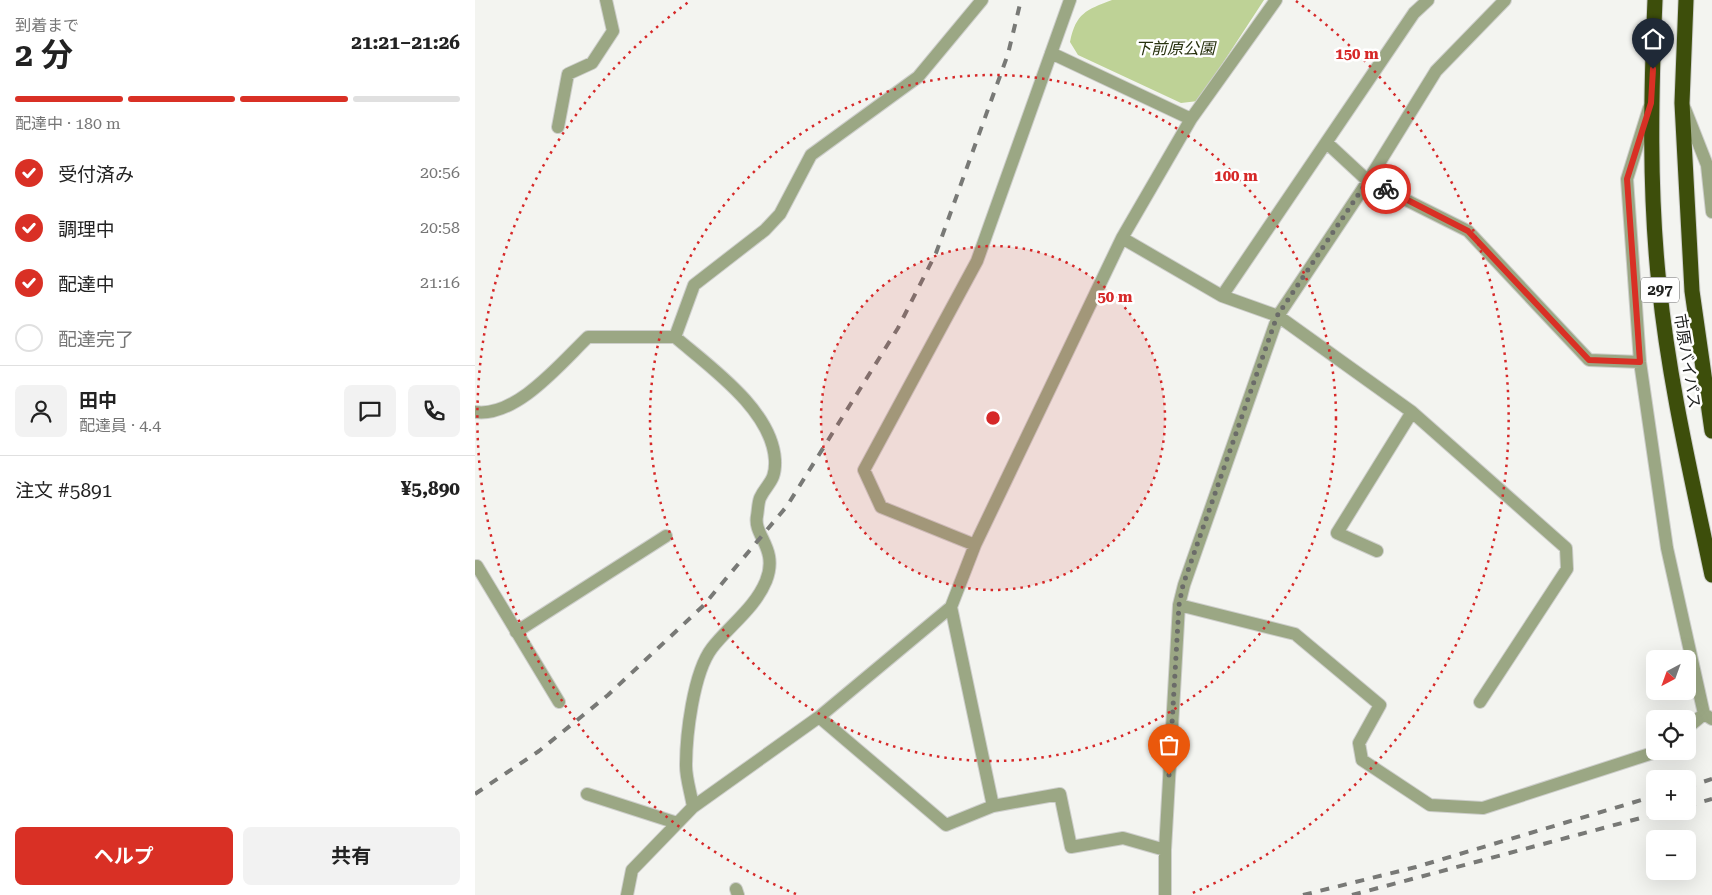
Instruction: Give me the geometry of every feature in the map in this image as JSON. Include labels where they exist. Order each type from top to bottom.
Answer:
[{"type":"highway","name":"市原バイパス","points":[[1655,0],[1651,103],[1659,284],[1673,387],[1712,575]]},
{"type":"highway","name":"市原バイパス","points":[[1686,0],[1682,103],[1692,291],[1712,431]]},
{"type":"street","points":[[558,127],[568,74],[592,63],[613,31],[606,0]]},
{"type":"street","points":[[675,337],[694,285],[765,230],[780,214],[811,155],[918,77],[982,0]]},
{"type":"street","points":[[627,895],[632,870],[693,807],[819,717],[951,607],[975,545],[1122,238],[1191,119],[1276,0]]},
{"type":"street","points":[[1222,296],[1414,13],[1427,0]]},
{"type":"street","points":[[1165,895],[1165,850],[1179,605],[1183,585],[1277,316],[1368,180],[1436,71],[1505,0]]},
{"type":"street","points":[[975,545],[881,507],[864,470],[977,261],[1051,53],[1073,1]]},
{"type":"street","points":[[1051,53],[1191,119]]},
{"type":"street","points":[[1651,103],[1627,179],[1640,362],[1667,548],[1708,717],[1696,723]]},
{"type":"street","points":[[1682,103],[1707,165],[1712,212]]},
{"type":"street","points":[[1327,143],[1368,180],[1468,231],[1589,360],[1640,362]]},
{"type":"street","points":[[1122,238],[1222,296],[1277,316],[1412,412],[1566,548],[1567,569],[1480,702]]},
{"type":"street","points":[[475,412],[486,413],[525,398],[588,337],[675,337],[746,401],[767,431],[775,460],[772,482],[760,498],[756,522],[767,546],[771,563],[766,581],[758,596],[711,649],[701,671],[688,726],[686,767],[693,807]]},
{"type":"street","points":[[1377,550],[1337,533],[1412,412]]},
{"type":"street","points":[[517,632],[665,536]]},
{"type":"street","points":[[475,567],[477,566],[559,702]]},
{"type":"street","points":[[1179,605],[1295,634],[1380,705],[1359,743],[1362,760],[1430,805],[1483,808],[1646,755]]},
{"type":"street","points":[[951,607],[993,806]]},
{"type":"street","points":[[819,717],[946,825],[993,806],[1060,794],[1071,847],[1123,838],[1165,850]]},
{"type":"street","points":[[587,794],[677,824]]},
{"type":"green space","name":"下前原公園","points":[[1112,0],[1264,0],[1198,101],[1181,103],[1078,55],[1070,42],[1075,25],[1083,14]]},
{"type":"railway","points":[[475,794],[539,751],[608,695],[703,606],[787,506],[898,328],[936,253],[1008,54],[1021,0]]},
{"type":"railway","points":[[1696,784],[1712,779]]},
{"type":"railway","points":[[1303,895],[1416,867],[1646,799]]},
{"type":"railway","points":[[1696,803],[1712,799]]},
{"type":"railway","points":[[1352,895],[1646,817]]},
{"type":"way so far","points":[[1169,775],[1179,605],[1183,585],[1277,316],[1368,180],[1386,189]]},
{"type":"route","points":[[1386,189],[1468,231],[1589,360],[1640,362],[1627,179],[1651,103],[1653,69]]}]
